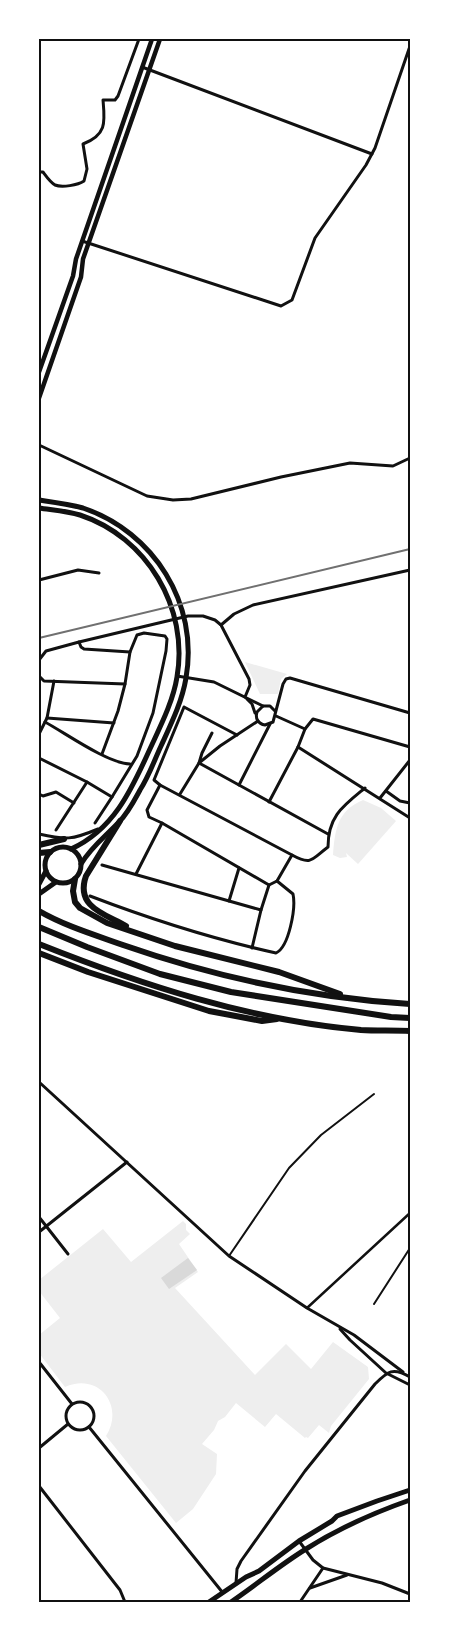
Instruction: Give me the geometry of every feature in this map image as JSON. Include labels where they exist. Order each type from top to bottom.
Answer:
[{"type":"highway","points":[[120,821],[86,876],[83,886],[84,897],[88,904],[100,912],[148,937]]},
{"type":"highway","points":[[39,845],[64,840]]},
{"type":"highway","points":[[39,853],[50,852]]},
{"type":"highway","points":[[75,879],[73,892],[80,908],[107,922],[207,955],[279,972],[354,999]]},
{"type":"highway","points":[[39,912],[114,942],[199,969],[257,982],[354,999],[410,1004]]},
{"type":"highway","points":[[39,927],[160,974],[231,992],[391,1017],[410,1018]]},
{"type":"highway","points":[[39,944],[110,972],[185,996],[280,1018],[362,1030],[410,1030]]},
{"type":"highway","points":[[39,954],[209,1011],[262,1021],[280,1018]]},
{"type":"main road","points":[[39,500],[82,508],[112,522],[143,544],[171,580],[180,602],[187,641],[186,677],[176,713],[146,781],[120,821],[92,848],[81,864],[75,879],[66,883],[56,882],[48,876],[45,861],[50,852],[60,847],[71,848],[89,840],[104,827],[124,801],[141,770],[170,704],[178,676],[178,638],[170,602],[156,573],[136,550],[110,530],[80,516],[39,508]]},
{"type":"main road","points":[[71,848],[78,855],[81,864]]},
{"type":"main road","points":[[39,884],[46,871]]},
{"type":"main road","points":[[39,894],[56,882]]},
{"type":"main road","points":[[209,1602],[259,1571],[337,1516],[377,1500],[410,1490]]},
{"type":"main road","points":[[231,1602],[305,1549],[380,1510],[410,1500]]},
{"type":"street","points":[[39,172],[43,172],[52,184],[58,186],[80,184],[84,181],[87,169],[83,144],[94,140],[105,123],[103,100],[115,100],[118,96],[139,39]]},
{"type":"street","points":[[39,372],[152,39]]},
{"type":"street","points":[[39,398],[81,277],[83,259],[160,39]]},
{"type":"street","points":[[82,241],[281,306],[292,300],[315,238],[372,154],[410,46]]},
{"type":"street","points":[[142,67],[372,154]]},
{"type":"street","points":[[39,445],[147,496],[173,500],[191,499],[281,477],[350,463],[393,466],[410,458]]},
{"type":"street","points":[[39,580],[78,570],[100,573]]},
{"type":"street","points":[[221,625],[234,614],[252,605],[410,570]]},
{"type":"street","points":[[39,660],[46,651],[79,642],[188,616],[203,616],[215,620],[221,625],[250,679],[250,685],[245,697]]},
{"type":"street","points":[[94,823],[136,756],[153,713],[166,651],[167,639],[164,636],[141,633],[137,635],[130,652],[125,684],[114,723],[102,754]]},
{"type":"street","points":[[79,642],[84,649],[130,652]]},
{"type":"street","points":[[39,676],[44,681],[54,682],[125,684]]},
{"type":"street","points":[[178,676],[214,682],[263,706],[270,706],[275,711]]},
{"type":"street","points":[[239,785],[270,724],[276,716],[275,711],[286,679],[290,678],[410,713]]},
{"type":"street","points":[[39,734],[47,718],[54,682]]},
{"type":"street","points":[[245,697],[252,704],[258,721],[262,724],[270,724]]},
{"type":"street","points":[[256,714],[258,709],[263,706]]},
{"type":"street","points":[[237,735],[184,707],[154,780],[160,785],[304,862],[309,862],[328,847],[328,834],[339,811],[365,788]]},
{"type":"street","points":[[276,716],[305,729]]},
{"type":"street","points":[[47,718],[114,723]]},
{"type":"street","points":[[269,802],[298,747],[305,729],[309,722],[313,720],[410,747]]},
{"type":"street","points":[[199,763],[220,746],[258,721]]},
{"type":"street","points":[[45,722],[102,754],[123,764],[130,764]]},
{"type":"street","points":[[180,794],[199,763],[212,733]]},
{"type":"street","points":[[298,747],[410,818]]},
{"type":"street","points":[[39,758],[112,797]]},
{"type":"street","points":[[380,798],[410,760]]},
{"type":"street","points":[[199,763],[328,834]]},
{"type":"street","points":[[56,830],[87,782]]},
{"type":"street","points":[[160,785],[147,810],[149,816],[269,885]]},
{"type":"street","points":[[386,791],[400,801],[410,803]]},
{"type":"street","points":[[39,794],[43,796],[56,792],[74,803]]},
{"type":"street","points":[[136,874],[162,823]]},
{"type":"street","points":[[39,834],[64,840],[80,837],[104,827]]},
{"type":"street","points":[[269,885],[277,882],[292,855]]},
{"type":"street","points":[[102,865],[261,910]]},
{"type":"street","points":[[229,901],[239,868]]},
{"type":"street","points":[[90,896],[128,911],[252,948],[276,953],[280,951],[285,943],[294,909],[294,896],[288,889],[277,882]]},
{"type":"street","points":[[252,948],[269,885]]},
{"type":"street","points":[[39,1082],[229,1256],[307,1308],[354,1335],[410,1377]]},
{"type":"street","points":[[39,1232],[127,1162]]},
{"type":"street","points":[[307,1308],[410,1213]]},
{"type":"street","points":[[39,1217],[68,1254]]},
{"type":"street","points":[[338,1327],[386,1373],[410,1385]]},
{"type":"street","points":[[39,1362],[72,1404]]},
{"type":"street","points":[[236,1584],[237,1568],[241,1561],[310,1463],[386,1373],[391,1371],[403,1372]]},
{"type":"street","points":[[79,1401],[86,1402],[91,1406],[94,1418],[89,1427],[77,1430],[68,1424],[66,1413],[72,1404],[79,1401]]},
{"type":"street","points":[[39,1448],[68,1424]]},
{"type":"street","points":[[89,1427],[223,1593]]},
{"type":"street","points":[[39,1486],[120,1590],[125,1602]]},
{"type":"street","points":[[299,1541],[313,1560],[323,1568],[382,1583],[410,1594]]},
{"type":"street","points":[[300,1602],[323,1568]]},
{"type":"street","points":[[310,1588],[348,1575]]},
{"type":"lane","points":[[229,1256],[288,1168],[321,1135],[374,1094]]},
{"type":"lane","points":[[374,1304],[410,1248]]},
{"type":"shaded area","points":[[245,662],[287,674],[281,679],[278,694],[260,694]]},
{"type":"shaded area","points":[[363,800],[381,808],[396,821],[358,864],[346,853],[347,857],[340,858],[333,855],[339,822],[354,804]]},
{"type":"shaded area","points":[[183,1221],[186,1224],[186,1230],[190,1234],[179,1244],[198,1272],[175,1288],[255,1375],[286,1344],[311,1369],[333,1342],[368,1367],[369,1379],[331,1426],[329,1433],[319,1425],[308,1438],[305,1438],[276,1414],[265,1427],[236,1403],[225,1417],[218,1421],[214,1430],[202,1444],[217,1454],[216,1474],[193,1509],[176,1523],[106,1436],[111,1425],[112,1414],[110,1403],[105,1395],[98,1388],[88,1384],[65,1387],[39,1353],[39,1335],[60,1318],[39,1291],[39,1280],[103,1229],[131,1262]]},
{"type":"shaded area","points":[[188,1258],[197,1270],[169,1289],[161,1278]]},
{"type":"railway","points":[[39,638],[410,549]]}]
